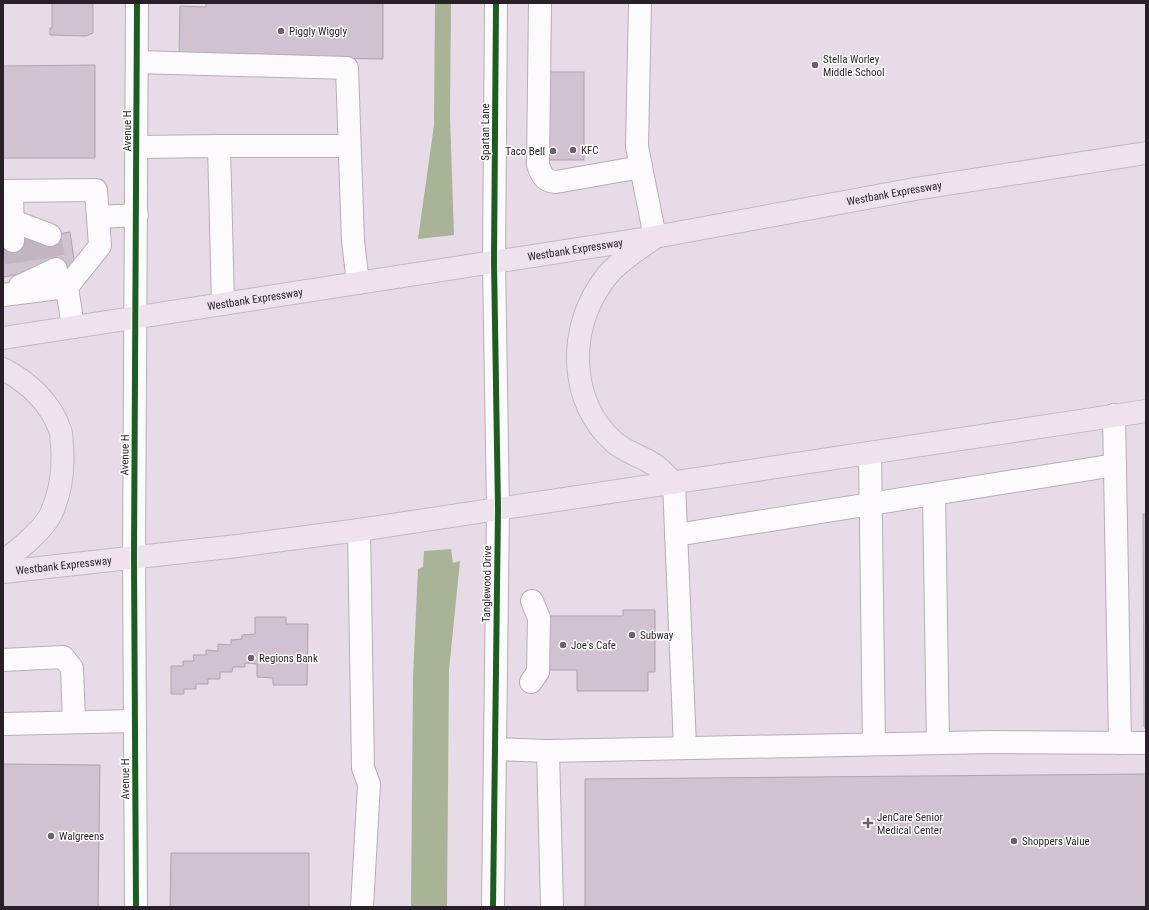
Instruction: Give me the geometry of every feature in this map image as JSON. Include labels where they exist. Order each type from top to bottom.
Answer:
[{"type":"highway","name":"Westbank Expressway","points":[[3,338],[655,237],[915,189],[1146,153]]},
{"type":"highway","points":[[655,237],[621,262],[601,283],[586,310],[579,334],[576,359],[580,383],[587,405],[597,423],[614,442],[656,466],[674,483]]},
{"type":"highway","points":[[3,369],[21,378],[45,402],[61,431],[63,464],[60,487],[50,515],[31,538],[3,561]]},
{"type":"highway","name":"Westbank Expressway","points":[[3,572],[134,558],[359,530],[1146,411]]},
{"type":"street","name":"Avenue H","points":[[136,907],[134,558],[137,317],[137,3]]},
{"type":"street","name":"Spartan Lane","points":[[494,262],[496,3]]},
{"type":"street","points":[[540,3],[538,165],[541,175],[547,181],[556,182],[641,167]]},
{"type":"street","points":[[640,3],[637,148],[655,237]]},
{"type":"street","points":[[137,62],[347,68],[353,241],[358,283]]},
{"type":"street","points":[[219,146],[223,304]]},
{"type":"street","points":[[137,147],[349,146]]},
{"type":"street","points":[[19,233],[7,191],[96,190],[100,246],[26,282],[73,327]]},
{"type":"street","points":[[98,217],[137,215]]},
{"type":"street","name":"Tanglewood Drive","points":[[493,907],[498,509],[494,262]]},
{"type":"street","points":[[1114,415],[1120,743]]},
{"type":"street","points":[[870,453],[874,744]]},
{"type":"street","points":[[676,535],[1115,466]]},
{"type":"street","points":[[674,483],[685,748]]},
{"type":"street","points":[[934,494],[938,743]]},
{"type":"street","points":[[359,530],[363,768],[369,784],[362,907]]},
{"type":"street","points":[[531,682],[538,672],[539,618],[532,601]]},
{"type":"street","points":[[3,660],[63,657],[72,668],[74,722]]},
{"type":"street","points":[[3,724],[135,721]]},
{"type":"street","points":[[495,749],[548,751],[938,743],[1146,743]]},
{"type":"street","points":[[548,751],[552,907]]},
{"type":"shaded area","points":[[435,3],[451,3],[450,117],[454,235],[418,239],[434,125]]},
{"type":"shaded area","points":[[451,549],[453,563],[460,561],[449,670],[447,907],[411,907],[413,676],[418,569],[423,567],[424,551]]},
{"type":"building","points":[[52,3],[93,3],[93,33],[86,36],[50,35],[50,28],[52,28]]},
{"type":"building","name":"Piggly Wiggly","points":[[206,3],[383,3],[383,59],[179,56],[180,6],[206,7]]},
{"type":"building","points":[[95,65],[95,158],[3,158],[3,66]]},
{"type":"building","points":[[544,72],[584,72],[584,160],[544,160]]},
{"type":"building","points":[[70,232],[75,266],[3,277],[3,243]]},
{"type":"building","points":[[1143,514],[1146,514],[1146,727],[1144,727]]},
{"type":"building","points":[[623,610],[655,610],[655,672],[648,672],[648,691],[577,691],[577,670],[545,670],[546,616],[623,616]]},
{"type":"building","name":"Regions Bank","points":[[255,617],[286,617],[286,624],[308,624],[307,685],[273,685],[273,678],[257,677],[257,664],[245,663],[245,667],[233,667],[232,672],[220,672],[220,679],[208,679],[208,684],[196,684],[196,689],[184,689],[184,694],[171,694],[171,666],[183,666],[183,661],[194,661],[193,655],[206,655],[206,650],[218,651],[218,644],[231,645],[231,640],[242,639],[242,635],[255,634]]},
{"type":"building","name":"Walgreens","points":[[3,764],[100,765],[98,907],[3,907]]},
{"type":"building","points":[[1146,774],[1146,907],[585,907],[585,779]]},
{"type":"building","points":[[171,853],[309,853],[309,907],[170,907]]},
{"type":"tunnel","points":[[50,235],[56,269]]},
{"type":"tunnel","points":[[34,238],[39,272]]},
{"type":"tunnel","points":[[13,241],[18,275]]},
{"type":"cycle path","points":[[136,907],[134,558],[137,3]]},
{"type":"cycle path","points":[[493,907],[498,509],[494,262],[496,3]]},
{"type":"place","name":"Piggly Wiggly","points":[[281,31]]},
{"type":"place","name":"Stella Worley Middle School","points":[[815,65]]},
{"type":"place","name":"KFC","points":[[573,150]]},
{"type":"place","name":"Taco Bell","points":[[553,151]]},
{"type":"place","name":"Subway","points":[[632,635]]},
{"type":"place","name":"Joe's Cafe","points":[[563,645]]},
{"type":"place","name":"Regions Bank","points":[[251,658]]},
{"type":"place","name":"JenCare Senior Medical Center","points":[[868,823]]},
{"type":"place","name":"Walgreens","points":[[51,836]]},
{"type":"place","name":"Shoppers Value","points":[[1014,841]]}]
